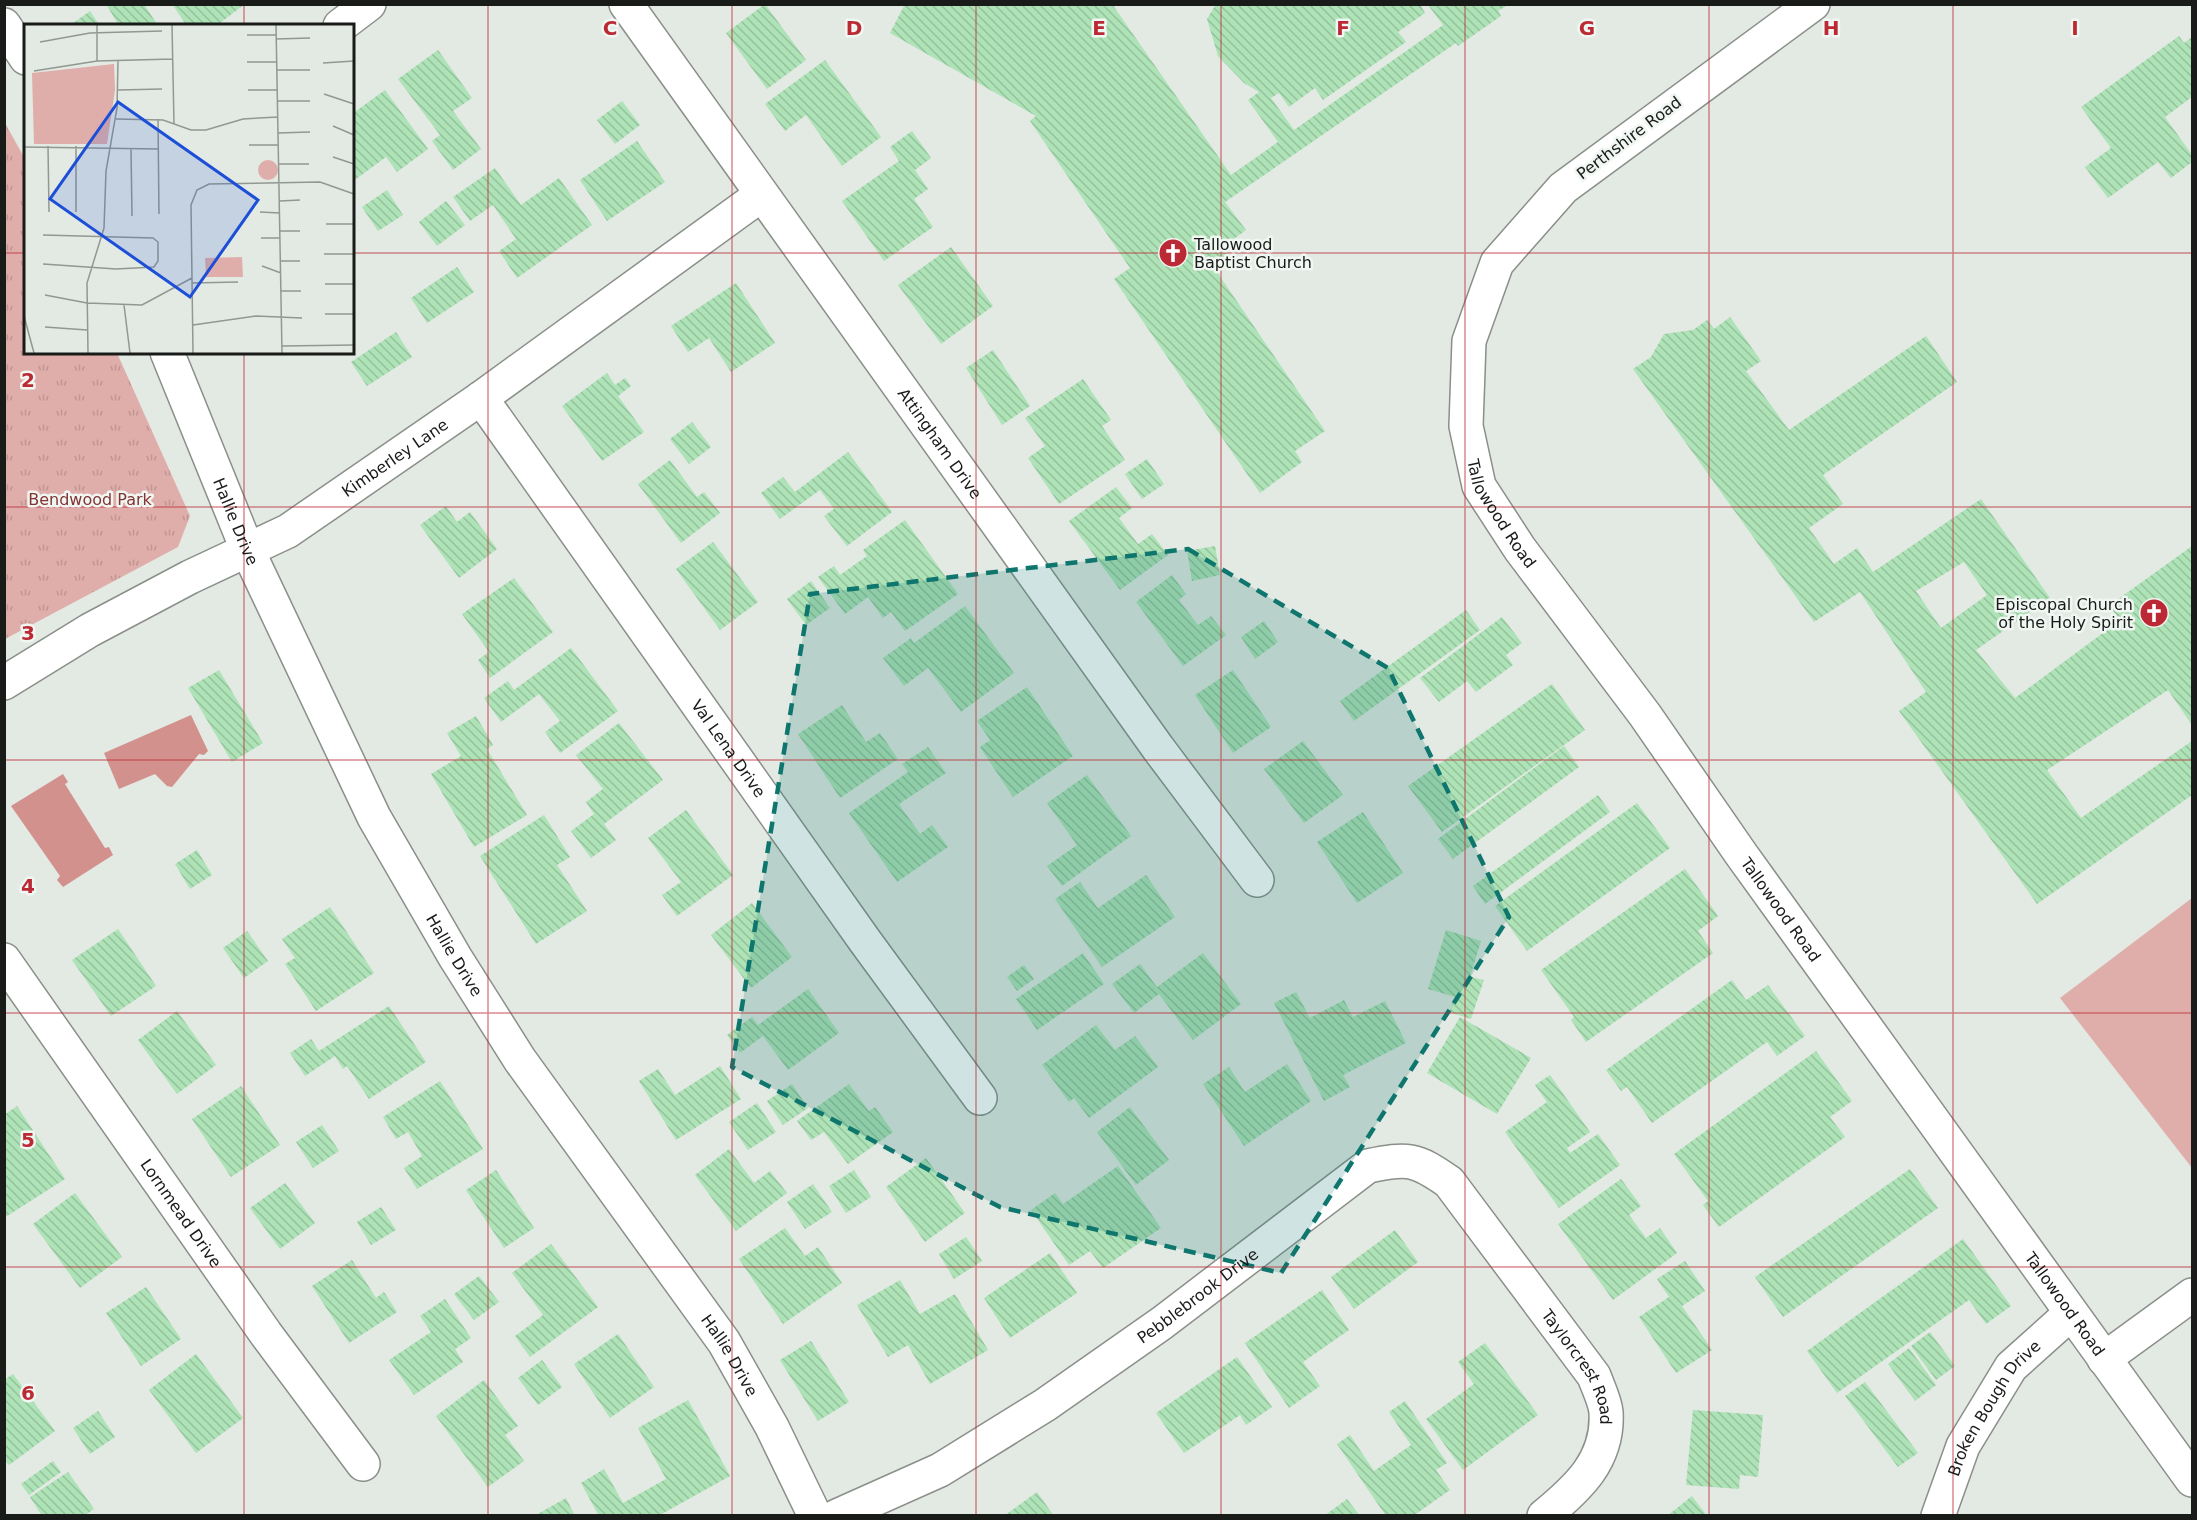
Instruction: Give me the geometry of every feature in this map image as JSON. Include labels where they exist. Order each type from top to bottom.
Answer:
[{"type":"street","points":[[343,24],[369,4]]},
{"type":"street","name":"Attingham Drive","points":[[626,4],[1158,748],[1257,880]]},
{"type":"street","name":"Perthshire Road","points":[[1482,306],[1497,263],[1563,188],[1695,88],[1814,4]]},
{"type":"street","points":[[4,25],[24,55]]},
{"type":"street","name":"Kimberley Lane","points":[[4,683],[90,630],[247,549],[288,531],[481,398],[761,195]]},
{"type":"street","name":"Tallowood Road","points":[[1482,306],[1469,341],[1466,426],[1479,486],[1520,549],[1645,715],[1741,854],[2070,1314],[2193,1480]]},
{"type":"street","name":"Hallie Drive","points":[[168,354],[247,549],[374,817],[454,957],[520,1060],[571,1134],[724,1342],[772,1427],[814,1515]]},
{"type":"street","name":"Val Lena Drive","points":[[481,398],[865,941],[980,1098]]},
{"type":"street","name":"Lornmead Drive","points":[[4,960],[266,1334],[363,1464]]},
{"type":"street","name":"Pebblebrook Drive","points":[[837,1515],[940,1470],[1045,1405],[1162,1323],[1368,1166],[1403,1159],[1427,1166],[1449,1182],[1521,1281]]},
{"type":"street","name":"Taylorcrest Road","points":[[1521,1281],[1594,1376],[1606,1411],[1603,1443],[1590,1474],[1544,1515]]},
{"type":"street","points":[[2104,1359],[2193,1295]]},
{"type":"street","name":"Broken Bough Drive","points":[[1938,1515],[1964,1446],[2011,1367],[2070,1314]]},
{"type":"highlighted area","points":[[1188,549],[1388,668],[1509,917],[1281,1273],[1000,1207],[732,1067],[810,594]]},
{"type":"green space","name":"Bendwood Park","points":[[5,123],[24,157],[24,354],[117,354],[190,516],[178,547],[5,639]]},
{"type":"green space","points":[[2192,898],[2192,1168],[2060,998]]},
{"type":"shaded area","points":[[191,715],[208,751],[204,755],[199,754],[172,787],[167,786],[155,774],[119,789],[104,753]]},
{"type":"shaded area","points":[[63,774],[68,782],[65,784],[105,848],[109,847],[113,855],[63,887],[57,880],[60,876],[11,806]]},
{"type":"building","points":[[106,4],[144,4],[157,24],[118,24]]},
{"type":"building","points":[[172,4],[245,4],[219,24],[186,24]]},
{"type":"building","points":[[765,4],[806,60],[767,89],[726,33]]},
{"type":"building","name":"Tallowood Baptist Church","points":[[905,4],[1112,4],[1231,175],[1278,142],[1248,100],[1259,92],[1244,83],[1218,56],[1207,19],[1216,4],[1420,4],[1425,13],[1398,32],[1406,42],[1323,100],[1315,88],[1289,107],[1279,93],[1271,98],[1294,130],[1443,25],[1428,5],[1508,5],[1498,11],[1501,16],[1458,46],[1456,43],[1225,202],[1246,230],[1223,247],[1228,259],[1215,269],[1325,431],[1295,451],[1302,462],[1260,493],[1114,279],[1130,268],[1030,121],[1036,116],[890,33]]},
{"type":"building","points":[[90,11],[99,24],[72,24]]},
{"type":"building","points":[[2179,36],[2184,43],[2192,37],[2192,97],[2165,117],[2192,155],[2192,162],[2171,178],[2158,162],[2108,198],[2085,167],[2111,148],[2081,107]]},
{"type":"building","points":[[438,50],[472,98],[453,111],[481,149],[453,170],[432,141],[440,135],[398,79]]},
{"type":"building","points":[[825,60],[881,137],[842,166],[806,115],[785,131],[765,104]]},
{"type":"building","points":[[385,90],[428,149],[397,172],[386,157],[354,181],[354,113]]},
{"type":"building","points":[[622,101],[640,125],[615,144],[597,120]]},
{"type":"building","points":[[912,131],[931,158],[915,170],[928,189],[914,199],[933,227],[884,261],[842,201],[899,161],[890,147]]},
{"type":"building","points":[[637,141],[665,182],[607,221],[580,180]]},
{"type":"building","points":[[495,168],[521,205],[559,178],[592,225],[517,278],[499,251],[516,239],[493,205],[470,221],[453,197]]},
{"type":"building","points":[[387,190],[403,215],[378,231],[362,207]]},
{"type":"building","points":[[446,201],[465,225],[437,246],[419,222]]},
{"type":"building","points":[[951,247],[993,306],[941,344],[898,285]]},
{"type":"building","points":[[457,267],[474,292],[427,323],[411,298]]},
{"type":"building","points":[[736,283],[775,343],[731,372],[709,338],[688,352],[671,326]]},
{"type":"building","name":"Episcopal Church of the Holy Spirit","points":[[1730,317],[1761,361],[1746,371],[1789,430],[1926,336],[1957,382],[1823,475],[1843,504],[1809,528],[1834,564],[1857,548],[1873,572],[1981,499],[2050,598],[1976,650],[2015,698],[2119,621],[2110,605],[2192,546],[2192,725],[2168,690],[2047,770],[2081,818],[2192,741],[2192,795],[2037,904],[1899,711],[1926,692],[1860,592],[1814,622],[1633,369],[1651,357],[1664,334],[1693,330],[1707,320],[1714,329]],"holes":[[[1964,562],[1987,595],[1941,628],[1916,591]]]},
{"type":"building","points":[[396,332],[412,357],[367,386],[351,362]]},
{"type":"building","points":[[993,350],[1030,406],[1002,425],[966,368]]},
{"type":"building","points":[[607,373],[615,385],[625,378],[631,386],[618,396],[644,432],[602,461],[562,406]]},
{"type":"building","points":[[1083,379],[1111,420],[1102,426],[1125,460],[1059,504],[1028,458],[1045,446],[1025,418]]},
{"type":"building","points":[[692,422],[711,447],[689,464],[670,439]]},
{"type":"building","points":[[848,452],[892,512],[847,546],[824,516],[834,509],[820,490],[780,519],[761,493],[783,477],[795,492]]},
{"type":"building","points":[[1147,459],[1164,484],[1142,499],[1125,474]]},
{"type":"building","points":[[670,460],[697,497],[704,492],[720,513],[681,543],[638,484]]},
{"type":"building","points":[[1116,487],[1132,508],[1119,518],[1138,544],[1152,534],[1168,555],[1120,590],[1069,521]]},
{"type":"building","points":[[446,506],[457,522],[470,512],[497,549],[459,578],[420,525]]},
{"type":"building","points":[[905,520],[958,594],[905,631],[891,612],[883,618],[868,597],[845,614],[818,577],[834,566],[840,575],[867,556],[863,550]]},
{"type":"building","points":[[713,542],[758,602],[720,630],[676,569]]},
{"type":"building","points":[[1215,546],[1220,575],[1192,581],[1187,551]]},
{"type":"building","points":[[1172,575],[1186,594],[1179,600],[1198,625],[1211,616],[1226,635],[1183,666],[1136,602]]},
{"type":"building","points":[[514,578],[553,632],[490,678],[478,660],[489,652],[462,614]]},
{"type":"building","points":[[811,581],[830,608],[806,625],[787,599]]},
{"type":"building","points":[[965,606],[1014,673],[961,712],[928,668],[904,686],[883,658],[911,638],[914,643]]},
{"type":"building","points":[[1466,610],[1480,630],[1354,721],[1340,701]]},
{"type":"building","points":[[1502,617],[1522,643],[1506,655],[1513,665],[1476,692],[1467,681],[1439,702],[1420,678]]},
{"type":"building","points":[[1264,621],[1278,642],[1255,659],[1241,637]]},
{"type":"building","points":[[571,648],[618,711],[560,753],[545,732],[560,721],[539,694],[501,722],[484,698],[508,681],[514,690]]},
{"type":"building","points":[[219,670],[263,743],[232,762],[188,688]]},
{"type":"building","points":[[1233,670],[1271,727],[1233,753],[1195,695]]},
{"type":"building","points":[[1552,684],[1585,730],[1442,832],[1408,786]]},
{"type":"building","points":[[1027,687],[1073,756],[1013,797],[980,747],[990,740],[977,721]]},
{"type":"building","points":[[842,705],[866,742],[880,733],[898,759],[840,798],[798,734]]},
{"type":"building","points":[[476,716],[493,745],[487,749],[527,815],[474,847],[431,774],[461,756],[447,733]]},
{"type":"building","points":[[619,723],[663,780],[604,824],[616,840],[591,858],[571,831],[594,814],[586,802],[603,789],[576,755]]},
{"type":"building","points":[[1303,741],[1343,795],[1304,823],[1264,769]]},
{"type":"building","points":[[1564,746],[1579,767],[1453,859],[1438,839]]},
{"type":"building","points":[[928,747],[946,773],[899,804],[920,834],[932,825],[948,847],[897,882],[849,813],[908,772],[902,764]]},
{"type":"building","points":[[1087,775],[1131,836],[1062,886],[1047,866],[1077,845],[1047,803]]},
{"type":"building","points":[[1598,795],[1610,812],[1485,904],[1473,886]]},
{"type":"building","points":[[1637,803],[1670,848],[1527,951],[1495,906]]},
{"type":"building","points":[[686,810],[733,875],[677,916],[662,895],[681,882],[648,838]]},
{"type":"building","points":[[1363,812],[1403,873],[1357,903],[1317,842]]},
{"type":"building","points":[[544,815],[570,857],[557,865],[587,911],[536,944],[480,856]]},
{"type":"building","points":[[197,850],[212,875],[190,889],[175,864]]},
{"type":"building","points":[[1685,869],[1718,916],[1698,931],[1713,953],[1586,1042],[1571,1020],[1574,1017],[1541,970]]},
{"type":"building","points":[[1146,875],[1175,917],[1102,967],[1055,899],[1080,882],[1098,908]]},
{"type":"building","points":[[752,903],[792,957],[751,988],[711,935]]},
{"type":"building","points":[[330,907],[374,973],[316,1011],[285,964],[295,958],[282,939]]},
{"type":"building","points":[[118,929],[156,986],[111,1016],[72,960]]},
{"type":"building","points":[[1446,930],[1481,941],[1470,977],[1484,980],[1471,1019],[1449,1012],[1455,997],[1428,989]]},
{"type":"building","points":[[247,931],[268,961],[244,978],[223,948]]},
{"type":"building","points":[[1083,953],[1104,984],[1037,1030],[1016,999]]},
{"type":"building","points":[[1203,953],[1241,1004],[1193,1040],[1159,994],[1134,1013],[1112,984],[1140,964],[1157,987]]},
{"type":"building","points":[[1024,965],[1034,979],[1017,991],[1007,977]]},
{"type":"building","points":[[1732,980],[1746,1000],[1768,985],[1805,1036],[1777,1056],[1767,1042],[1652,1123],[1627,1087],[1621,1091],[1606,1070]]},
{"type":"building","points":[[808,989],[839,1033],[788,1070],[763,1036],[740,1053],[727,1035],[752,1017],[758,1025]]},
{"type":"building","points":[[1296,992],[1310,1018],[1344,1000],[1353,1017],[1385,1001],[1406,1043],[1343,1075],[1350,1087],[1324,1101],[1274,1003]]},
{"type":"building","points":[[389,1006],[426,1062],[369,1099],[347,1066],[343,1069],[335,1056],[305,1076],[290,1053],[311,1039],[319,1051]]},
{"type":"building","points":[[177,1011],[216,1065],[177,1094],[138,1040]]},
{"type":"building","points":[[1460,1017],[1531,1058],[1497,1114],[1427,1073]]},
{"type":"building","points":[[1096,1025],[1115,1050],[1135,1036],[1158,1067],[1089,1118],[1074,1098],[1069,1102],[1042,1065]]},
{"type":"building","points":[[1816,1051],[1852,1101],[1830,1117],[1845,1137],[1719,1227],[1703,1205],[1708,1201],[1674,1154]]},
{"type":"building","points":[[1287,1064],[1311,1101],[1244,1146],[1203,1084],[1229,1067],[1245,1092]]},
{"type":"building","points":[[720,1066],[741,1099],[676,1140],[639,1081],[658,1069],[675,1095]]},
{"type":"building","points":[[1550,1075],[1590,1132],[1567,1148],[1570,1153],[1598,1134],[1620,1165],[1559,1208],[1505,1132],[1547,1102],[1535,1085]]},
{"type":"building","points":[[440,1081],[483,1149],[417,1189],[404,1168],[422,1156],[408,1132],[396,1139],[383,1117]]},
{"type":"building","points":[[792,1084],[808,1108],[783,1125],[767,1101]]},
{"type":"building","points":[[849,1084],[869,1111],[875,1107],[893,1132],[848,1164],[824,1132],[811,1140],[797,1121]]},
{"type":"building","points":[[241,1086],[280,1145],[231,1177],[192,1119]]},
{"type":"building","points":[[757,1103],[776,1132],[748,1150],[729,1122]]},
{"type":"building","points":[[17,1106],[65,1179],[4,1218],[4,1115]]},
{"type":"building","points":[[1130,1107],[1169,1160],[1136,1185],[1097,1132]]},
{"type":"building","points":[[322,1125],[339,1151],[313,1168],[296,1142]]},
{"type":"building","points":[[729,1149],[754,1183],[770,1171],[787,1193],[736,1231],[695,1175]]},
{"type":"building","points":[[926,1158],[965,1213],[925,1242],[886,1187]]},
{"type":"building","points":[[1118,1166],[1161,1228],[1103,1268],[1090,1251],[1069,1265],[1031,1210],[1055,1193],[1063,1204]]},
{"type":"building","points":[[1910,1169],[1938,1208],[1783,1317],[1755,1277]]},
{"type":"building","points":[[496,1170],[534,1228],[504,1248],[466,1190]]},
{"type":"building","points":[[854,1170],[871,1197],[846,1213],[829,1186]]},
{"type":"building","points":[[1621,1179],[1641,1206],[1629,1215],[1646,1238],[1660,1228],[1677,1253],[1613,1300],[1558,1224]]},
{"type":"building","points":[[285,1183],[315,1223],[280,1249],[250,1208]]},
{"type":"building","points":[[813,1184],[832,1212],[805,1229],[787,1202]]},
{"type":"building","points":[[75,1193],[122,1257],[80,1288],[33,1224]]},
{"type":"building","points":[[381,1207],[396,1230],[371,1245],[357,1222]]},
{"type":"building","points":[[785,1228],[805,1256],[818,1247],[842,1283],[783,1324],[739,1259]]},
{"type":"building","points":[[1395,1230],[1418,1262],[1354,1309],[1331,1277]]},
{"type":"building","points":[[966,1237],[982,1261],[954,1279],[939,1254]]},
{"type":"building","points":[[1963,1239],[2011,1306],[1986,1324],[1969,1300],[1837,1393],[1807,1351]]},
{"type":"building","points":[[551,1244],[598,1307],[530,1357],[515,1336],[543,1315],[512,1273]]},
{"type":"building","points":[[1050,1253],[1077,1293],[1010,1338],[984,1298]]},
{"type":"building","points":[[352,1260],[376,1298],[384,1292],[397,1312],[349,1343],[312,1286]]},
{"type":"building","points":[[1685,1261],[1705,1291],[1682,1306],[1712,1350],[1676,1373],[1639,1317],[1669,1297],[1657,1279]]},
{"type":"building","points":[[479,1276],[499,1302],[474,1320],[454,1294]]},
{"type":"building","points":[[900,1280],[920,1314],[955,1294],[988,1350],[930,1384],[908,1345],[888,1357],[857,1305]]},
{"type":"building","points":[[146,1287],[181,1339],[141,1366],[106,1313]]},
{"type":"building","points":[[1322,1290],[1349,1330],[1303,1362],[1320,1386],[1289,1408],[1245,1343]]},
{"type":"building","points":[[445,1299],[471,1338],[455,1349],[463,1362],[414,1395],[389,1360],[431,1332],[420,1316]]},
{"type":"building","points":[[1930,1332],[1955,1366],[1936,1380],[1911,1346]]},
{"type":"building","points":[[618,1334],[654,1387],[610,1418],[574,1364]]},
{"type":"building","points":[[811,1341],[849,1402],[818,1421],[780,1360]]},
{"type":"building","points":[[1485,1343],[1538,1415],[1463,1470],[1426,1419],[1474,1384],[1458,1362]]},
{"type":"building","points":[[1909,1348],[1936,1385],[1915,1401],[1888,1364]]},
{"type":"building","points":[[196,1354],[243,1418],[196,1453],[149,1390]]},
{"type":"building","points":[[1237,1357],[1272,1407],[1246,1425],[1240,1415],[1184,1453],[1156,1413]]},
{"type":"building","points":[[542,1360],[562,1387],[538,1405],[518,1378]]},
{"type":"building","points":[[13,1374],[55,1431],[9,1465],[4,1460],[4,1380]]},
{"type":"building","points":[[484,1380],[518,1426],[505,1435],[524,1461],[488,1487],[436,1416]]},
{"type":"building","points":[[1865,1382],[1918,1453],[1898,1467],[1845,1396]]},
{"type":"building","points":[[688,1400],[730,1476],[658,1516],[599,1516],[581,1483],[604,1469],[623,1503],[666,1479],[638,1428]]},
{"type":"building","points":[[1405,1401],[1447,1463],[1436,1470],[1450,1490],[1413,1516],[1386,1516],[1337,1444],[1350,1435],[1374,1471],[1411,1445],[1389,1412]]},
{"type":"building","points":[[1693,1410],[1763,1415],[1758,1477],[1740,1475],[1739,1489],[1686,1485]]},
{"type":"building","points":[[98,1411],[115,1437],[90,1454],[73,1428]]},
{"type":"building","points":[[53,1461],[61,1472],[29,1495],[21,1484]]},
{"type":"building","points":[[68,1472],[94,1509],[84,1516],[42,1516],[30,1497]]},
{"type":"building","points":[[1037,1492],[1054,1516],[1004,1516]]},
{"type":"building","points":[[1692,1496],[1707,1516],[1667,1516]]},
{"type":"building","points":[[566,1498],[575,1516],[534,1516]]},
{"type":"building","points":[[1347,1499],[1360,1516],[1324,1516]]},
{"type":"place","name":"Tallowood Baptist Church","points":[[1173,253]]},
{"type":"place","name":"Episcopal Church of the Holy Spirit","points":[[2154,613]]}]
